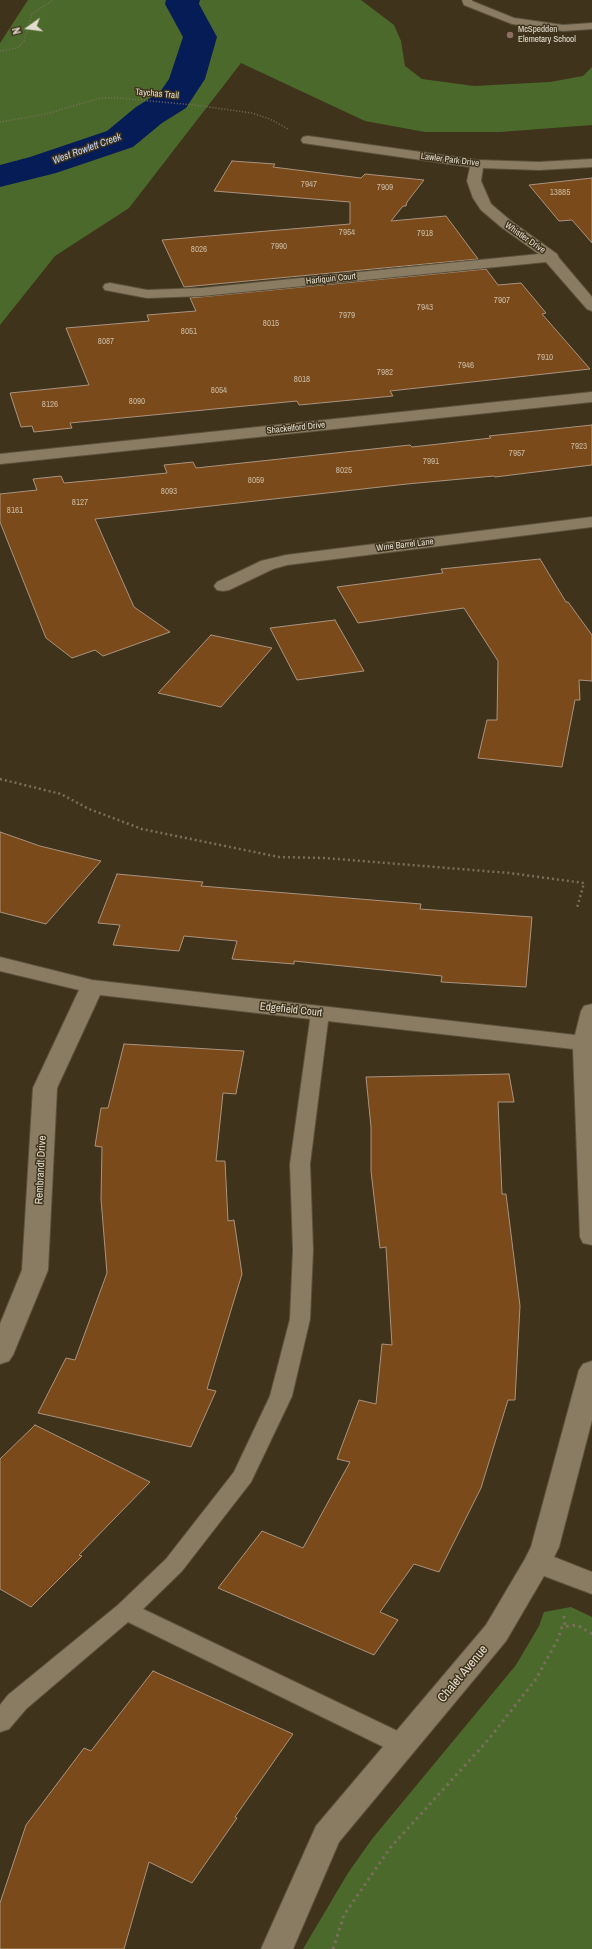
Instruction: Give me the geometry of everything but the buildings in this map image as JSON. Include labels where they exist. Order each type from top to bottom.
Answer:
[{"type":"street","name":"Lawler Park Drive","points":[[308,140],[477,164],[539,166],[592,163]]},
{"type":"street","name":"Whistler Drive","points":[[477,164],[474,181],[480,198],[486,207],[500,220],[532,240],[552,257],[592,306]]},
{"type":"street","name":"Harliquin Court","points":[[110,286],[147,294],[202,292],[552,257]]},
{"type":"street","name":"Shackelford Drive","points":[[0,459],[592,397]]},
{"type":"street","points":[[587,523],[592,539]]},
{"type":"street","name":"Wine Barrel Lane","points":[[223,586],[267,565],[286,560],[587,523]]},
{"type":"street","name":"Edgefield Court","points":[[0,964],[92,987],[584,1043]]},
{"type":"street","name":"Rembrandt Drive","points":[[0,1355],[35,1270],[45,1088],[92,987]]},
{"type":"street","points":[[592,1011],[584,1043],[592,1236]]},
{"type":"street","name":"Chalet Avenue","points":[[277,1949],[327,1835],[496,1633],[538,1562],[545,1547],[592,1370]]},
{"type":"street","points":[[538,1562],[592,1583]]},
{"type":"lane","points":[[467,0],[467,3],[512,22],[563,28],[592,26]]},
{"type":"lane","points":[[0,1722],[17,1702],[126,1611],[174,1565],[243,1476],[280,1396],[300,1319],[303,1250],[300,1164],[320,1013]]},
{"type":"lane","points":[[126,1611],[403,1745]]},
{"type":"path","points":[[0,51],[17,48],[24,41],[32,14],[53,0]]},
{"type":"path","name":"Taychas Trail","points":[[0,122],[46,114],[100,98],[135,100],[194,105],[252,113],[270,119],[308,140]]},
{"type":"path","points":[[0,779],[38,787],[61,794],[89,809],[142,829],[279,857],[325,858],[509,873],[584,883],[577,908]]},
{"type":"path","points":[[564,1616],[565,1626]]},
{"type":"path","points":[[334,1949],[344,1915],[390,1848],[498,1728],[536,1679],[558,1639],[562,1627],[576,1625],[592,1634]]},
{"type":"green space","points":[[28,0],[361,0],[394,25],[401,41],[405,66],[422,79],[474,86],[550,82],[583,76],[592,67],[592,125],[500,132],[425,132],[365,121],[241,63],[129,208],[55,256],[0,325],[0,43]]},
{"type":"green space","points":[[571,1607],[592,1617],[592,1949],[303,1949],[348,1873],[372,1839],[516,1665],[539,1626],[544,1612]]},
{"type":"waterway","name":"West Rowlett Creek","points":[[0,176],[43,165],[120,139],[149,115],[173,100],[187,79],[200,37],[182,4],[183,0]]},
{"type":"place","name":"McSpedden Elemetary School","points":[[510,35]]}]
